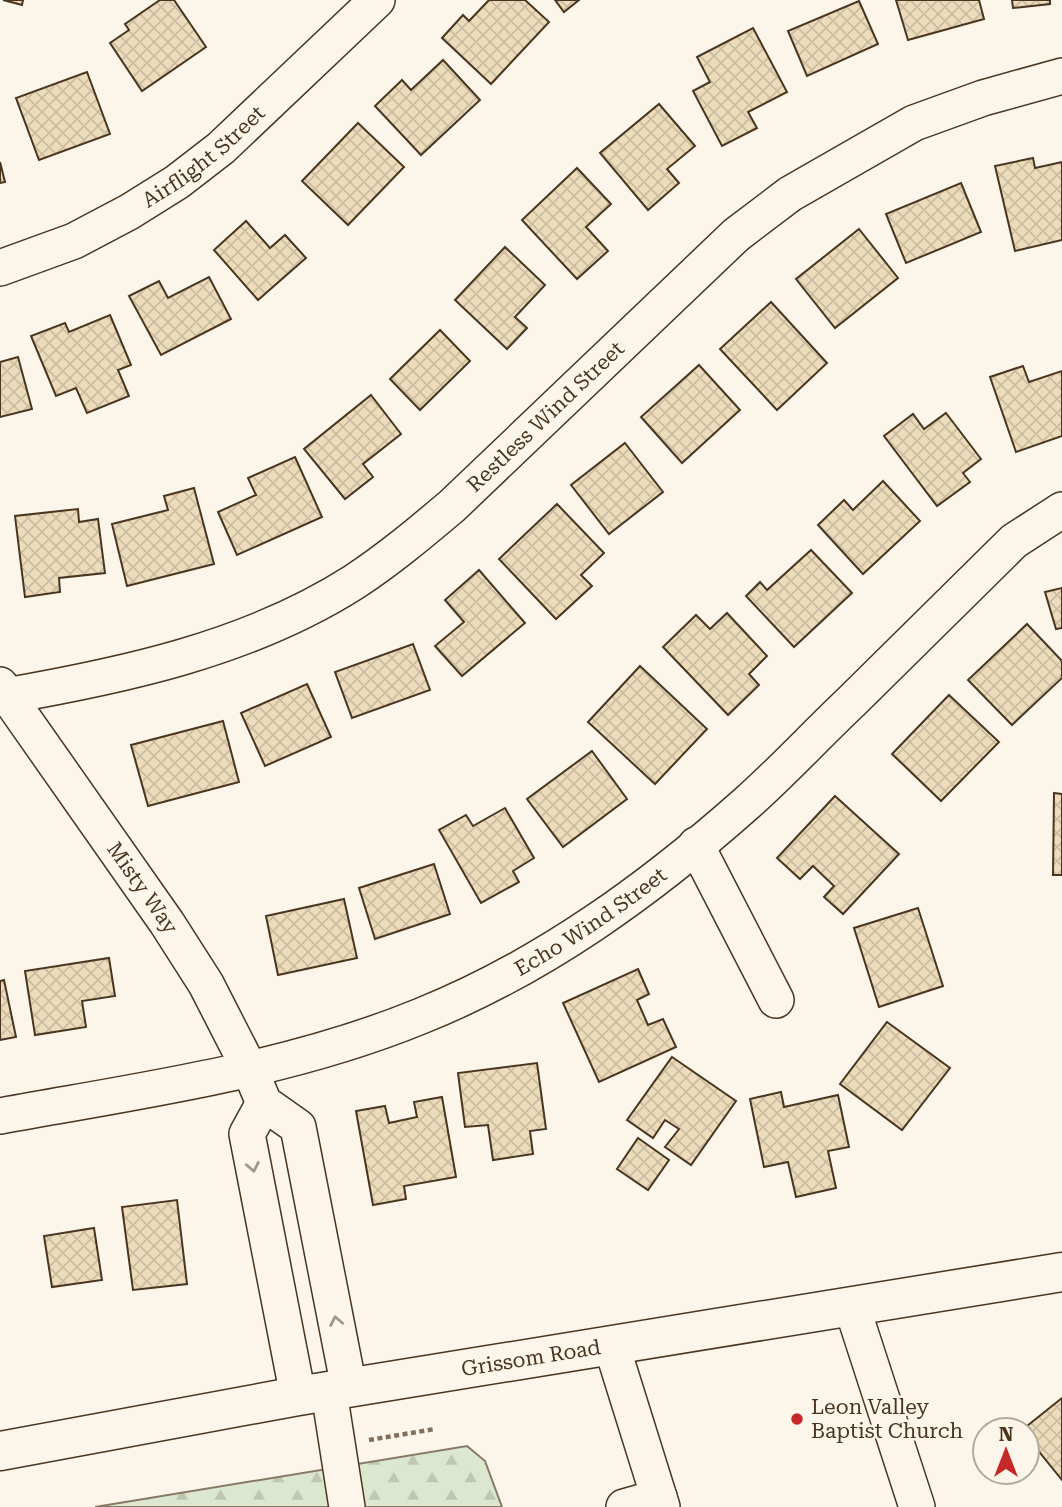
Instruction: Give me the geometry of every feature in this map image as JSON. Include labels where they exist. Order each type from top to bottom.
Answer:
[{"type":"main road","name":"Grissom Road","points":[[0,1451],[325,1392],[1062,1272]]},
{"type":"street","name":"Airflight Street","points":[[0,268],[74,241],[129,212],[177,182],[221,148],[377,0]]},
{"type":"street","name":"Restless Wind Street","points":[[2,693],[124,673],[207,650],[298,613],[353,583],[404,547],[452,506],[736,234],[790,194],[914,123],[983,97],[1062,76]]},
{"type":"street","name":"Echo Wind Street","points":[[0,1116],[250,1070],[323,1051],[422,1016],[507,976],[592,925],[660,876],[748,802],[1014,541],[1062,510]]},
{"type":"street","name":"Misty Way","points":[[2,693],[167,923],[206,984],[264,1103]]},
{"type":"street","points":[[696,845],[776,1000]]},
{"type":"street","points":[[325,1392],[247,1134],[264,1103],[298,1127],[325,1392],[347,1507]]},
{"type":"street","points":[[852,1307],[917,1507]]},
{"type":"street","points":[[612,1347],[660,1502],[624,1507]]},
{"type":"path","points":[[367,1440],[435,1429]]},
{"type":"green space","points":[[467,1446],[485,1461],[502,1507],[95,1507]]},
{"type":"building","points":[[3,0],[23,0],[22,5]]},
{"type":"building","points":[[160,0],[174,0],[206,47],[142,91],[110,43],[129,30],[125,24]]},
{"type":"building","points":[[489,0],[525,0],[549,22],[491,84],[442,38],[463,15],[469,21]]},
{"type":"building","points":[[555,0],[579,0],[564,12]]},
{"type":"building","points":[[896,0],[979,0],[984,19],[908,40]]},
{"type":"building","points":[[1012,0],[1050,0],[1050,4],[1013,8]]},
{"type":"building","points":[[859,1],[878,44],[807,76],[788,31]]},
{"type":"building","points":[[753,28],[787,92],[748,112],[757,128],[722,146],[693,91],[710,82],[697,57]]},
{"type":"building","points":[[443,60],[480,100],[421,155],[375,106],[402,80],[411,90]]},
{"type":"building","points":[[87,72],[110,134],[39,160],[16,98]]},
{"type":"building","points":[[659,104],[695,146],[667,169],[679,183],[648,210],[600,153]]},
{"type":"building","points":[[358,123],[404,167],[348,225],[302,181]]},
{"type":"building","points":[[1033,158],[1035,168],[1062,162],[1062,240],[1015,251],[995,166]]},
{"type":"building","points":[[0,162],[5,182],[0,183]]},
{"type":"building","points":[[577,168],[611,204],[586,227],[608,251],[577,279],[522,220]]},
{"type":"building","points":[[961,183],[981,232],[906,263],[886,214]]},
{"type":"building","points":[[246,221],[270,248],[285,235],[306,258],[258,300],[214,250]]},
{"type":"building","points":[[859,229],[898,278],[835,328],[796,279]]},
{"type":"building","points":[[505,247],[545,285],[515,317],[527,328],[507,349],[455,300]]},
{"type":"building","points":[[209,277],[231,319],[161,355],[129,296],[159,281],[168,298]]},
{"type":"building","points":[[771,302],[827,363],[777,410],[720,349]]},
{"type":"building","points":[[110,315],[131,365],[118,370],[129,396],[87,413],[76,388],[56,396],[31,336],[65,323],[69,332]]},
{"type":"building","points":[[440,330],[470,361],[420,410],[390,379]]},
{"type":"building","points":[[18,357],[32,409],[0,417],[0,362]]},
{"type":"building","points":[[699,365],[740,410],[682,463],[641,417]]},
{"type":"building","points":[[1023,366],[1029,382],[1062,371],[1062,436],[1016,452],[990,377]]},
{"type":"building","points":[[371,395],[401,434],[363,464],[373,477],[345,499],[304,449]]},
{"type":"building","points":[[946,413],[981,459],[963,473],[970,482],[937,506],[884,436],[913,414],[924,429]]},
{"type":"building","points":[[625,443],[663,492],[609,534],[571,485]]},
{"type":"building","points":[[295,457],[322,517],[237,555],[218,512],[256,495],[248,478]]},
{"type":"building","points":[[883,481],[920,521],[863,574],[818,525],[844,500],[853,510]]},
{"type":"building","points":[[194,488],[214,564],[127,586],[112,524],[168,510],[164,496]]},
{"type":"building","points":[[557,504],[604,553],[581,575],[592,586],[556,619],[499,559]]},
{"type":"building","points":[[78,509],[79,522],[98,519],[105,573],[59,578],[60,592],[25,597],[15,516]]},
{"type":"building","points":[[811,550],[852,593],[794,647],[746,596],[760,582],[767,590]]},
{"type":"building","points":[[479,570],[525,623],[462,676],[435,646],[464,622],[445,600]]},
{"type":"building","points":[[1062,588],[1062,628],[1056,629],[1045,592]]},
{"type":"building","points":[[727,613],[767,656],[749,674],[759,685],[728,715],[663,647],[696,615],[710,629]]},
{"type":"building","points":[[1027,624],[1062,661],[1062,678],[1012,725],[968,680]]},
{"type":"building","points":[[413,644],[430,690],[352,718],[335,672]]},
{"type":"building","points":[[640,666],[707,729],[655,784],[588,722]]},
{"type":"building","points":[[307,684],[331,737],[265,766],[241,713]]},
{"type":"building","points":[[949,695],[999,742],[941,801],[892,754]]},
{"type":"building","points":[[223,721],[239,782],[148,806],[131,745]]},
{"type":"building","points":[[592,751],[627,799],[563,847],[527,799]]},
{"type":"building","points":[[1054,793],[1062,794],[1062,875],[1053,875]]},
{"type":"building","points":[[835,796],[899,854],[843,914],[824,897],[834,886],[813,866],[800,879],[777,858]]},
{"type":"building","points":[[505,808],[534,858],[513,871],[519,882],[481,903],[439,830],[466,815],[473,826]]},
{"type":"building","points":[[434,864],[450,914],[375,939],[359,888]]},
{"type":"building","points":[[344,899],[357,958],[278,975],[266,916]]},
{"type":"building","points":[[918,908],[943,986],[879,1007],[854,928]]},
{"type":"building","points":[[109,958],[115,996],[82,1001],[86,1027],[35,1035],[25,971]]},
{"type":"building","points":[[638,969],[649,994],[637,1000],[648,1025],[663,1019],[676,1047],[599,1082],[563,1003]]},
{"type":"building","points":[[4,980],[16,1037],[0,1040],[0,981]]},
{"type":"building","points":[[887,1022],[950,1068],[902,1130],[840,1084]]},
{"type":"building","points":[[672,1057],[736,1101],[691,1165],[665,1147],[679,1129],[665,1120],[653,1138],[627,1120]]},
{"type":"building","points":[[537,1063],[546,1129],[530,1131],[533,1154],[493,1160],[488,1125],[465,1127],[458,1073]]},
{"type":"building","points":[[781,1092],[784,1107],[838,1095],[849,1147],[828,1151],[836,1188],[796,1197],[788,1162],[764,1167],[750,1099]]},
{"type":"building","points":[[442,1097],[456,1177],[404,1186],[406,1199],[373,1205],[356,1111],[385,1106],[389,1123],[417,1117],[414,1102]]},
{"type":"building","points":[[638,1138],[669,1160],[648,1190],[617,1169]]},
{"type":"building","points":[[177,1200],[187,1284],[133,1290],[122,1207]]},
{"type":"building","points":[[94,1228],[102,1280],[52,1287],[44,1236]]},
{"type":"building","points":[[1062,1398],[1062,1480],[1041,1454],[1040,1416]]},
{"type":"place","name":"Leon Valley Baptist Church","points":[[797,1419]]}]
